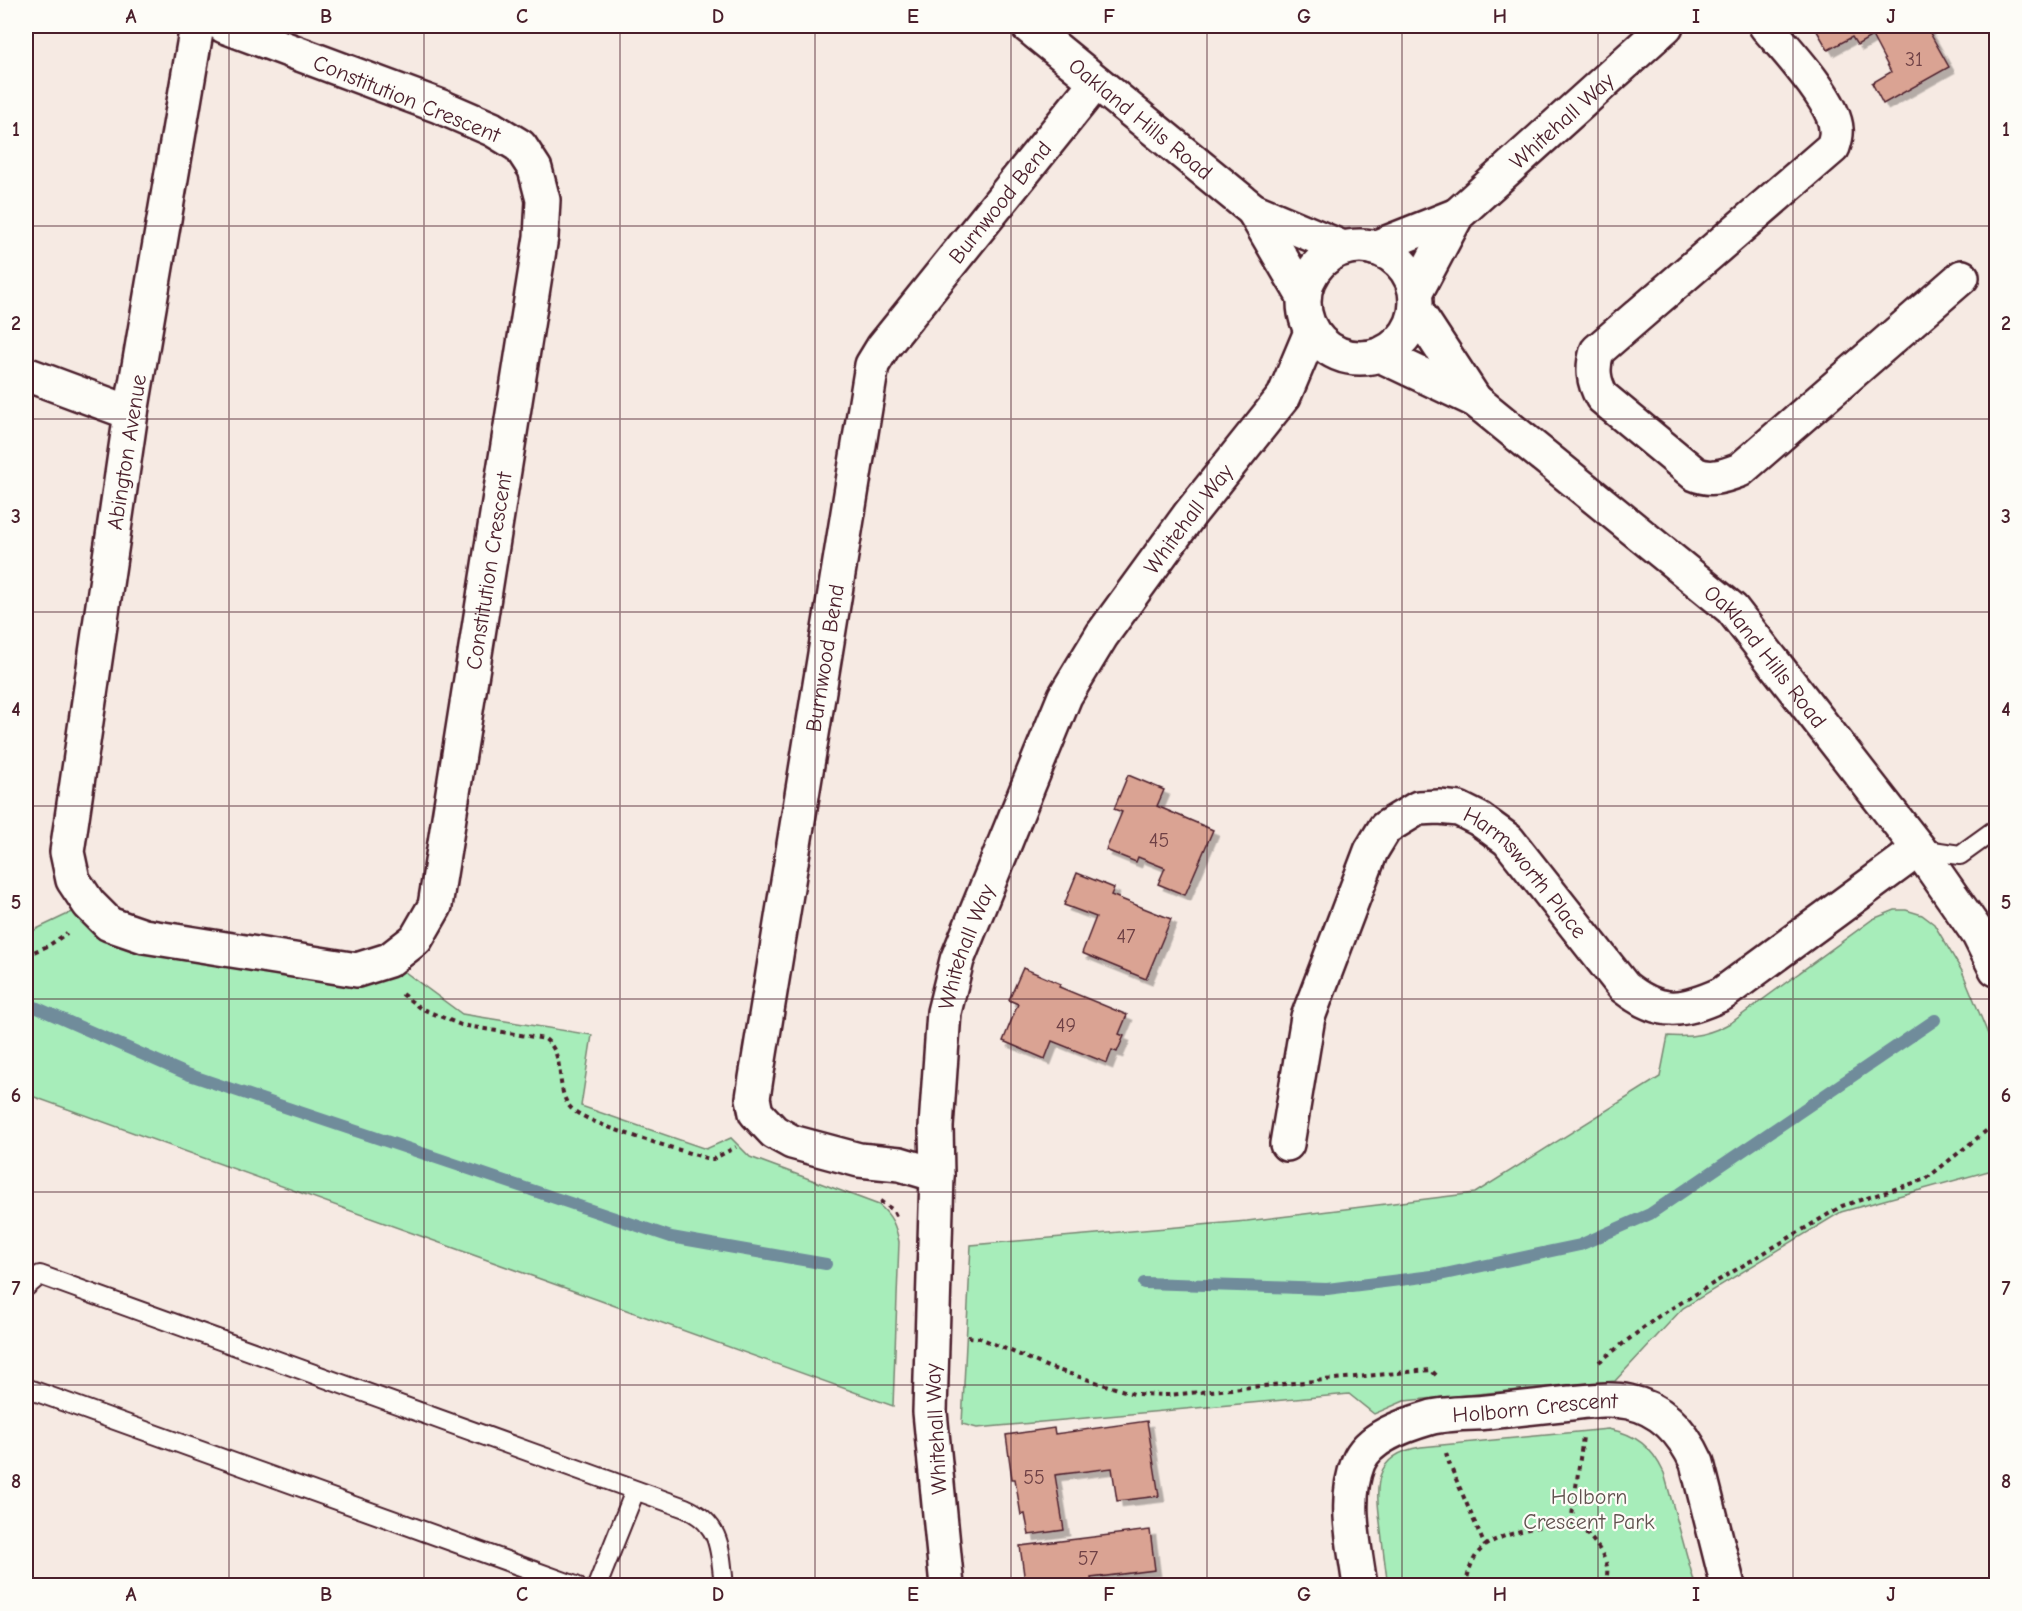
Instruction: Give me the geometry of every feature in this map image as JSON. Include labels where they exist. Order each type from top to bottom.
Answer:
[{"type":"street","name":"Abington Avenue","points":[[73,880],[68,852],[131,413],[197,26]]},
{"type":"street","name":"Constitution Crescent","points":[[73,880],[89,904],[110,924],[144,936],[357,970],[390,960],[416,939],[435,906],[541,237],[543,200],[535,169],[520,146],[492,129],[439,106],[224,26]]},
{"type":"street","name":"Oakland Hills Road","points":[[1028,26],[1253,210],[1358,248]]},
{"type":"street","name":"Whitehall Way","points":[[1416,301],[1457,215],[1666,26]]},
{"type":"street","points":[[1766,26],[1818,87],[1834,117],[1837,128],[1833,147],[1597,351],[1593,362],[1594,374],[1602,397],[1695,474],[1704,478],[1724,476],[1740,470],[1962,278]]},
{"type":"street","name":"Burnwood Bend","points":[[937,1175],[900,1164],[859,1160],[792,1142],[774,1132],[756,1113],[753,1098],[872,365],[883,346],[1096,82]]},
{"type":"street","name":"Oakland Hills Road","points":[[1253,210],[1304,297]]},
{"type":"street","name":"Whitehall Way","points":[[1358,248],[1457,215]]},
{"type":"street","points":[[1358,248],[1388,254],[1401,262],[1410,276],[1416,301],[1412,326],[1402,340],[1380,355],[1355,359],[1338,355],[1323,345],[1311,332],[1305,315],[1304,297],[1308,280],[1318,265],[1329,255],[1358,248]]},
{"type":"street","name":"Oakland Hills Road","points":[[1416,301],[1475,400]]},
{"type":"street","name":"Whitehall Way","points":[[947,1586],[930,1412],[937,1175],[936,1127],[944,1012],[957,960],[1065,696],[1102,635],[1190,514],[1284,396],[1311,332]]},
{"type":"street","name":"Oakland Hills Road","points":[[1380,355],[1475,400],[1732,609],[1920,849],[1979,935],[1996,969]]},
{"type":"street","name":"Whitehall Way","points":[[1284,396],[1346,357]]},
{"type":"street","points":[[26,374],[131,413]]},
{"type":"street","name":"Harmsworth Place","points":[[1287,1144],[1308,1017],[1367,862],[1385,828],[1418,808],[1439,807],[1459,810],[1479,819],[1508,840],[1624,987],[1640,1000],[1659,1007],[1694,1006],[1722,994],[1920,849]]},
{"type":"street","name":"Holborn Crescent","points":[[1360,1586],[1351,1508],[1358,1462],[1371,1446],[1393,1431],[1431,1417],[1599,1400],[1629,1402],[1656,1412],[1679,1431],[1689,1445],[1697,1463],[1728,1586]]},
{"type":"lane","points":[[1920,849],[1960,855],[1996,829]]},
{"type":"lane","points":[[26,1287],[40,1275],[685,1508],[704,1518],[713,1530],[719,1542],[724,1586]]},
{"type":"lane","points":[[26,1388],[576,1586]]},
{"type":"lane","points":[[597,1586],[635,1491]]},
{"type":"path","points":[[26,955],[48,946],[69,932]]},
{"type":"path","points":[[400,993],[420,1008],[461,1025],[545,1039],[556,1055],[564,1094],[570,1107],[590,1120],[709,1159],[714,1159],[741,1146]]},
{"type":"path","points":[[1571,1523],[1583,1431],[1580,1402],[1589,1369],[1659,1316],[1842,1206],[1926,1179],[1996,1123]]},
{"type":"path","points":[[872,1197],[892,1210],[899,1222]]},
{"type":"path","points":[[932,1334],[980,1338],[1048,1367],[1134,1394],[1169,1395],[1431,1370],[1438,1376],[1446,1416],[1449,1463],[1485,1546]]},
{"type":"path","points":[[1466,1586],[1471,1564],[1485,1546],[1494,1540],[1528,1529],[1571,1523],[1584,1531],[1597,1545],[1607,1566],[1606,1586]]},
{"type":"green space","points":[[87,905],[108,925],[390,961],[462,1014],[592,1035],[581,1106],[706,1149],[731,1138],[750,1157],[879,1205],[893,1222],[899,1242],[893,1406],[26,1094],[26,934]]},
{"type":"green space","points":[[1895,910],[1906,910],[1922,915],[1934,924],[1962,971],[1995,1051],[1996,1169],[1841,1212],[1683,1308],[1615,1381],[1404,1401],[1374,1414],[1349,1394],[977,1428],[962,1424],[971,1245],[1247,1221],[1475,1193],[1660,1077],[1668,1036],[1702,1034],[1717,1030],[1732,1022],[1873,919]]},
{"type":"green space","name":"Holborn Crescent Park","points":[[1608,1429],[1635,1438],[1648,1449],[1659,1464],[1664,1473],[1695,1585],[1388,1585],[1378,1488],[1385,1466],[1393,1458],[1404,1451],[1421,1447]]},
{"type":"building","points":[[1814,26],[1926,26],[1949,67],[1883,104],[1872,83],[1891,72],[1872,36],[1857,45],[1852,37],[1828,50]]},
{"type":"building","points":[[1128,775],[1164,790],[1157,806],[1213,830],[1185,895],[1158,884],[1165,868],[1138,857],[1136,862],[1106,850],[1122,812],[1114,809]]},
{"type":"building","points":[[1077,873],[1114,888],[1111,895],[1171,919],[1146,979],[1082,953],[1096,917],[1064,905]]},
{"type":"building","points":[[1023,968],[1061,984],[1059,987],[1127,1015],[1119,1034],[1124,1036],[1117,1052],[1112,1050],[1107,1063],[1052,1041],[1045,1059],[1003,1041],[1018,1004],[1009,1000]]},
{"type":"building","points":[[1147,1421],[1159,1496],[1117,1501],[1112,1468],[1055,1475],[1064,1530],[1029,1535],[1025,1514],[1021,1515],[1015,1479],[1012,1479],[1006,1435],[1054,1428],[1055,1434]]},
{"type":"building","points":[[1150,1530],[1155,1570],[1091,1578],[1092,1586],[1043,1586],[1043,1579],[1025,1582],[1020,1546]]},
{"type":"waterway","points":[[26,1003],[187,1074],[671,1237],[826,1264]]},
{"type":"waterway","points":[[1144,1283],[1327,1289],[1440,1275],[1580,1245],[1650,1214],[1935,1020]]}]
